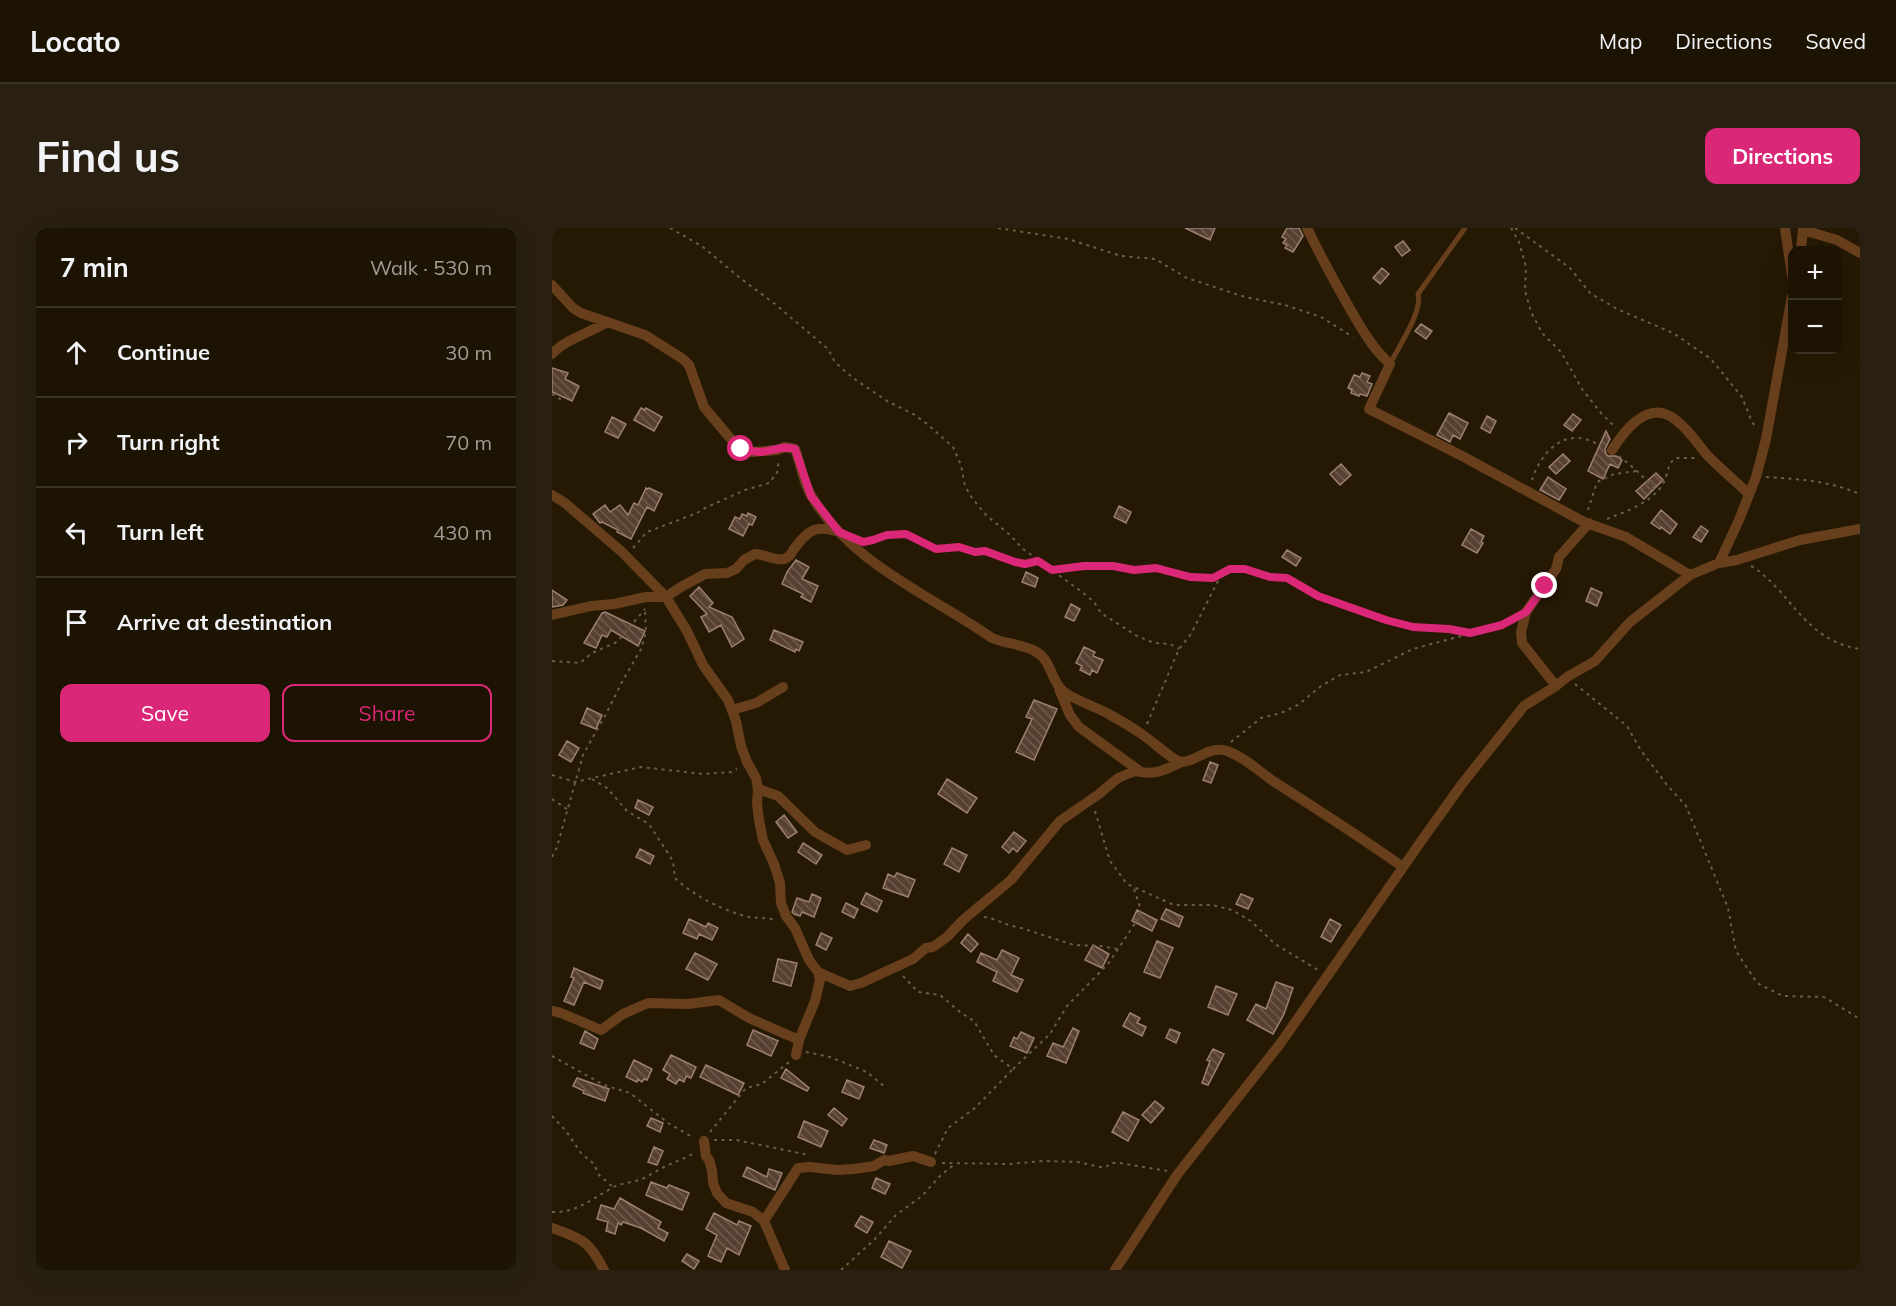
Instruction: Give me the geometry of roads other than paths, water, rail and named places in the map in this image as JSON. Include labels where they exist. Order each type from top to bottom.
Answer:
[{"type":"street","points":[[1307,228],[1363,332],[1378,354],[1390,364],[1369,409],[1589,523],[1626,537],[1690,575]]},
{"type":"street","points":[[1785,228],[1788,249]]},
{"type":"street","points":[[1801,246],[1803,229],[1837,240],[1860,253]]},
{"type":"street","points":[[552,285],[573,308],[581,313],[645,335],[689,365],[704,407],[741,449],[752,452],[785,447],[795,449],[811,496],[839,532],[861,554],[992,638],[1004,644],[1034,651],[1043,657],[1052,669],[1070,715],[1079,727],[1141,772]]},
{"type":"street","points":[[1719,563],[1756,477],[1766,439],[1791,300]]},
{"type":"street","points":[[552,354],[559,346],[607,322]]},
{"type":"street","points":[[1612,450],[1635,421],[1653,413],[1668,415],[1682,426],[1712,460],[1749,494]]},
{"type":"street","points":[[552,495],[565,503],[622,552],[666,597],[687,631],[703,665],[728,700],[736,721],[741,746],[756,778],[757,803],[764,840],[780,883],[781,903],[809,960],[818,972],[820,980],[820,987],[799,1040],[796,1055]]},
{"type":"street","points":[[1556,686],[1522,643],[1521,632],[1526,612],[1556,569],[1559,557],[1589,523]]},
{"type":"street","points":[[552,615],[591,606],[666,597],[705,574],[727,573],[736,569],[744,560],[755,554],[781,560],[789,557],[803,537],[819,528],[839,532]]},
{"type":"street","points":[[1115,1270],[1182,1168],[1280,1044],[1462,784],[1524,706],[1595,661],[1630,621],[1690,575],[1719,563],[1737,560],[1800,540],[1860,529]]},
{"type":"street","points":[[1056,683],[1064,692],[1110,714],[1182,762]]},
{"type":"street","points":[[732,710],[756,703],[783,687]]},
{"type":"street","points":[[818,972],[850,986],[861,984],[913,959],[921,951],[933,947],[947,937],[963,920],[1011,880],[1060,820],[1118,778],[1135,771],[1150,774],[1158,772],[1211,750],[1219,749],[1240,757],[1403,867]]},
{"type":"street","points":[[758,789],[778,796],[815,832],[847,850],[866,845]]},
{"type":"street","points":[[552,1011],[601,1030],[623,1014],[648,1003],[688,1004],[719,1000],[749,1018],[799,1040]]},
{"type":"street","points":[[704,1141],[717,1193],[726,1203],[753,1212],[764,1221],[785,1270]]},
{"type":"street","points":[[764,1221],[798,1168],[854,1169],[874,1166],[884,1160],[889,1161],[913,1155],[931,1162]]},
{"type":"street","points":[[552,1228],[588,1244],[596,1253],[604,1270]]},
{"type":"lane","points":[[1390,364],[1414,317],[1419,299],[1418,294],[1465,228]]}]
